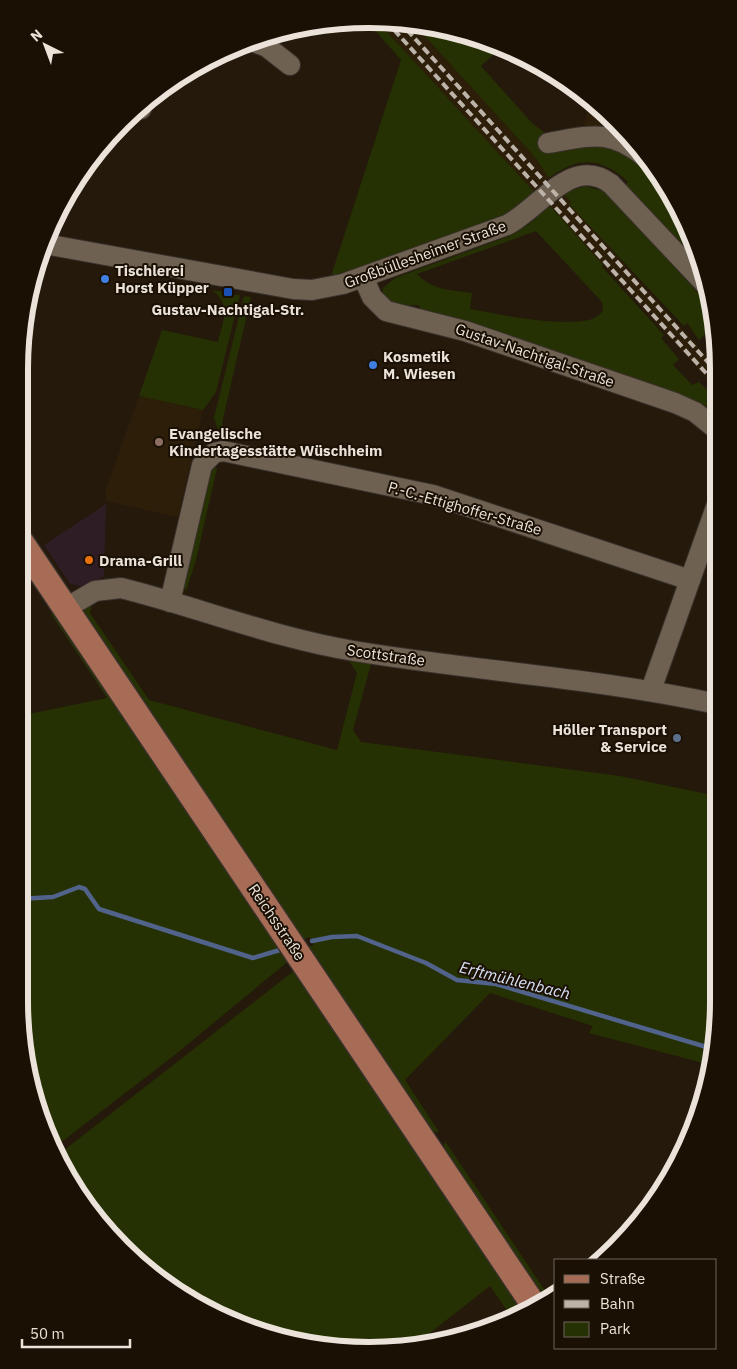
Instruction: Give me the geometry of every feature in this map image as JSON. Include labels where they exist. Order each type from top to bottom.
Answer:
[{"type":"main road","name":"Reichsstraße","points":[[28,552],[530,1300]]},
{"type":"street","points":[[262,45],[267,47],[290,65]]},
{"type":"street","points":[[548,143],[595,136],[610,136],[627,146]]},
{"type":"street","name":"Großbüllesheimer Straße","points":[[51,245],[293,289],[324,288],[363,277],[507,225],[527,213],[564,182],[585,175],[600,178],[611,184],[696,275]]},
{"type":"street","name":"Gustav-Nachtigal-Straße","points":[[363,277],[372,297],[386,310],[465,331],[675,402],[695,412],[710,424]]},
{"type":"street","name":"P.-C.-Ettighoffer-Straße","points":[[170,602],[202,465],[214,453],[223,451],[433,495],[690,580]]},
{"type":"street","points":[[651,690],[710,524]]},
{"type":"street","name":"Scottstraße","points":[[66,608],[95,591],[113,587],[306,640],[354,651],[651,690],[710,703]]},
{"type":"shaded area","points":[[383,28],[421,31],[534,156],[549,178],[534,192]]},
{"type":"shaded area","points":[[588,108],[622,141],[582,133]]},
{"type":"shaded area","points":[[565,195],[571,202],[570,204],[710,359],[710,382],[551,207]]},
{"type":"shaded area","name":"Evangelische Kindertagesstätte Wüschheim","points":[[139,396],[203,410],[178,517],[106,501],[106,489]]},
{"type":"shaded area","points":[[106,504],[104,576],[85,587],[70,584],[44,545]]},
{"type":"green space","points":[[373,28],[383,28],[535,193],[516,212],[359,269],[333,275],[332,273],[401,60]]},
{"type":"green space","points":[[421,31],[457,39],[496,52],[481,66],[531,122],[551,138],[597,143],[638,159],[664,198],[684,238],[689,254],[624,186],[628,182],[609,168],[590,162],[580,163],[570,166],[549,178],[534,156]]},
{"type":"green space","points":[[585,186],[600,190],[609,196],[702,297],[708,332],[699,340],[687,323],[684,326],[569,204],[571,202],[563,193]]},
{"type":"green space","points":[[548,207],[551,207],[664,335],[661,338],[679,359],[673,365],[692,385],[699,382],[710,392],[710,417],[420,310],[421,308],[418,305],[400,306],[393,304],[383,295],[383,288],[395,278],[510,236],[529,224]],"holes":[[[536,231],[602,302],[603,311],[586,321],[556,322],[470,309],[472,293],[435,286],[417,274]]]},
{"type":"green space","points":[[212,290],[225,292],[224,295],[240,295],[216,392],[203,410],[139,396],[162,330],[218,342],[224,320],[224,308],[218,296]]},
{"type":"green space","points":[[244,296],[251,297],[222,423],[225,435],[218,430],[214,418]]},
{"type":"green space","points":[[209,466],[217,468],[196,560],[186,591],[182,584]]},
{"type":"green space","points":[[93,598],[90,613],[149,700],[337,750],[357,673],[349,661],[371,664],[353,730],[361,742],[620,776],[710,795],[710,1001],[704,1063],[589,1033],[593,1026],[490,993],[405,1080],[439,1132],[432,1132],[306,947],[314,945],[309,937],[301,940],[82,611]]},
{"type":"green space","points":[[51,614],[57,615],[278,947],[283,954],[287,953],[291,959],[176,1054],[59,1144],[53,1131],[39,1089],[30,1045],[28,1023],[28,714],[107,698]]},
{"type":"green space","points":[[295,970],[523,1304],[508,1312],[490,1286],[425,1337],[413,1339],[368,1342],[346,1341],[324,1339],[280,1330],[238,1316],[198,1296],[144,1257],[127,1242],[98,1208],[73,1171],[63,1151]]},
{"type":"green space","points":[[445,1141],[546,1292],[540,1296],[443,1149]]},
{"type":"waterway","name":"Erftmühlenbach","points":[[28,898],[53,897],[79,887],[85,889],[99,909],[253,958],[280,950]]},
{"type":"waterway","name":"Erftmühlenbach","points":[[312,941],[332,937],[357,936],[426,963],[457,980],[496,984],[707,1047]]},
{"type":"railway","points":[[392,28],[710,377]]},
{"type":"railway","points":[[407,29],[710,364]]},
{"type":"place","name":"Tischlerei Horst Küpper","points":[[105,279]]},
{"type":"place","name":"Gustav-Nachtigal-Str.","points":[[228,292]]},
{"type":"place","name":"Kosmetik M. Wiesen","points":[[373,365]]},
{"type":"place","name":"Evangelische Kindertagesstätte Wüschheim","points":[[159,442]]},
{"type":"place","name":"Drama-Grill","points":[[89,560]]},
{"type":"place","name":"Höller Transport & Service","points":[[677,738]]}]
